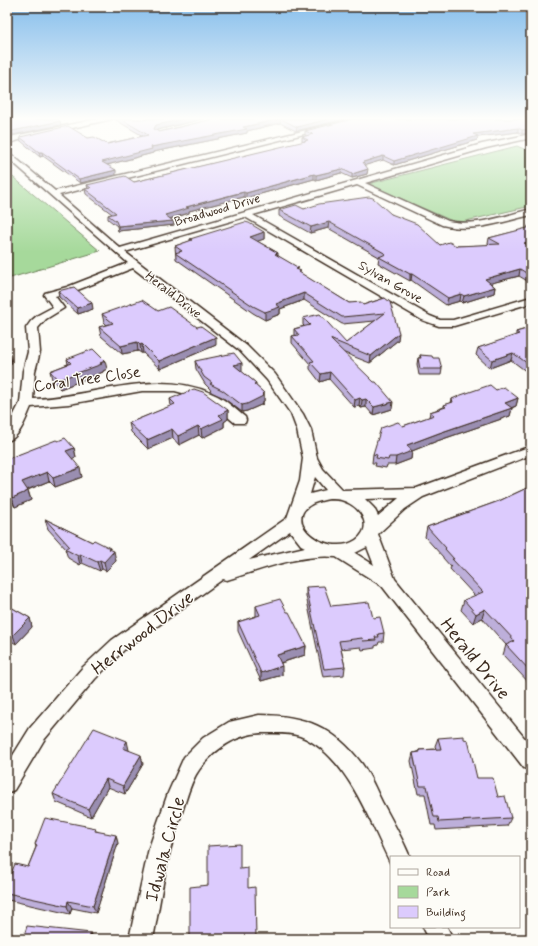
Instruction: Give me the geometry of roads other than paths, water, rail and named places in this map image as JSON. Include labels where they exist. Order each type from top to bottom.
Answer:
[{"type":"street","name":"Herald Drive","points":[[19,163],[118,251],[244,348],[260,365],[297,414],[304,430],[310,458],[318,472],[341,495]]},
{"type":"street","points":[[54,194],[180,163]]},
{"type":"street","name":"Broadwood Drive","points":[[118,251],[424,163]]},
{"type":"street","points":[[357,182],[456,227],[476,225],[531,212]]},
{"type":"street","name":"Sylvan Grove","points":[[247,215],[426,318],[439,323],[454,323],[531,300]]},
{"type":"street","points":[[7,437],[15,427],[26,403],[29,371],[34,352],[32,328],[42,317],[59,308],[49,295],[71,289],[134,264]]},
{"type":"street","name":"Coral Tree Close","points":[[26,403],[56,402],[145,386],[184,389],[199,393],[225,406],[240,420]]},
{"type":"street","points":[[418,493],[318,495],[300,504],[295,512],[293,521],[295,530],[302,539],[312,546],[332,550],[352,548],[363,542],[371,531],[400,505],[418,493],[531,450]]},
{"type":"street","name":"Herald Drive","points":[[300,504],[307,481],[310,458]]},
{"type":"street","points":[[341,495],[355,499],[366,508],[372,519],[371,531]]},
{"type":"street","name":"Herrwood Drive","points":[[7,783],[37,734],[89,673],[118,646],[293,521]]},
{"type":"street","name":"Herald Drive","points":[[371,531],[388,582],[531,761]]},
{"type":"street","name":"Herald Drive","points":[[332,550],[388,582]]},
{"type":"street","name":"Herrwood Drive","points":[[210,580],[246,566],[293,555],[332,550]]},
{"type":"street","name":"Idwala Circle","points":[[141,939],[160,848],[178,793],[191,764],[210,744],[236,728],[259,724],[282,724],[303,728],[322,738],[341,754],[356,772],[398,856]]},
{"type":"street","points":[[436,928],[441,939]]}]
